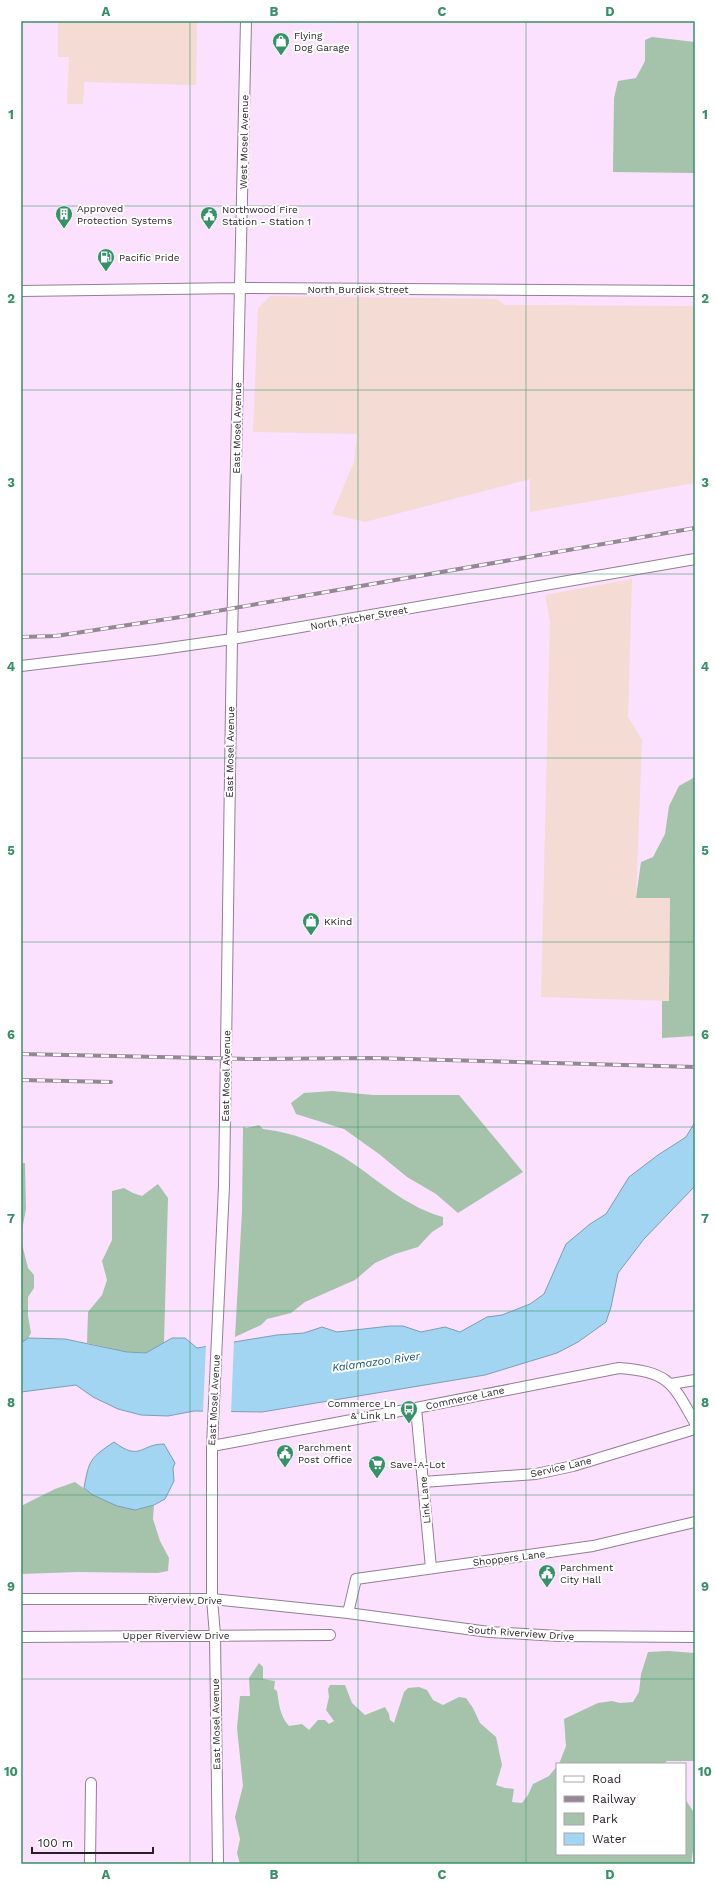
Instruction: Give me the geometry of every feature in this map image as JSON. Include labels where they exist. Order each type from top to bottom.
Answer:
[{"type":"street","name":"West Mosel Avenue","points":[[240,288],[246,21]]},
{"type":"street","name":"North Burdick Street","points":[[21,291],[240,288],[695,291]]},
{"type":"street","name":"East Mosel Avenue","points":[[218,1864],[215,1635],[212,1599],[212,1446],[224,1186],[232,640],[240,288]]},
{"type":"street","name":"North Pitcher Street","points":[[21,666],[232,640],[695,559]]},
{"type":"street","name":"Commerce Lane","points":[[212,1446],[619,1368],[644,1371],[671,1384]]},
{"type":"street","points":[[695,1380],[671,1384],[695,1423]]},
{"type":"street","name":"Link Lane","points":[[416,1408],[431,1568]]},
{"type":"street","name":"Service Lane","points":[[423,1482],[536,1474],[573,1466],[695,1429]]},
{"type":"street","name":"Shoppers Lane","points":[[348,1613],[356,1579],[593,1546],[695,1522]]},
{"type":"street","name":"Riverview Drive","points":[[21,1599],[212,1599],[348,1613]]},
{"type":"street","name":"South Riverview Drive","points":[[348,1613],[496,1633],[560,1636],[695,1637]]},
{"type":"street","name":"Upper Riverview Drive","points":[[21,1637],[330,1635]]},
{"type":"street","points":[[90,1864],[91,1782]]},
{"type":"shaded area","points":[[58,21],[197,21],[196,85],[84,82],[83,104],[67,104],[69,57],[58,57]]},
{"type":"shaded area","points":[[270,296],[497,299],[504,305],[695,306],[695,483],[530,512],[530,479],[365,522],[332,514],[354,462],[357,434],[253,432],[258,308]]},
{"type":"shaded area","points":[[632,579],[628,717],[642,740],[636,898],[670,897],[669,1001],[541,997],[550,621],[545,595]]},
{"type":"green space","points":[[652,37],[695,42],[695,173],[613,172],[614,98],[618,81],[636,78],[645,61],[645,40]]},
{"type":"green space","points":[[695,777],[695,1036],[662,1038],[662,1001],[669,1001],[670,898],[636,898],[641,862],[653,857],[665,834],[669,806],[679,786]]},
{"type":"green space","points":[[332,1091],[373,1095],[459,1095],[523,1172],[458,1213],[436,1194],[407,1177],[379,1154],[344,1129],[296,1114],[291,1103],[304,1093]]},
{"type":"green space","points":[[259,1125],[263,1129],[302,1138],[339,1154],[410,1203],[443,1217],[443,1225],[432,1232],[418,1247],[395,1254],[375,1263],[355,1280],[305,1302],[291,1313],[267,1319],[261,1325],[235,1337],[242,1211],[243,1127],[247,1128]]},
{"type":"green space","points":[[21,1163],[25,1163],[26,1209],[21,1235]]},
{"type":"green space","points":[[158,1184],[168,1198],[164,1343],[146,1353],[127,1352],[87,1343],[88,1312],[102,1295],[107,1280],[102,1261],[112,1240],[112,1191],[124,1188],[142,1196]]},
{"type":"green space","points":[[21,1240],[28,1268],[34,1275],[34,1288],[28,1297],[28,1316],[31,1333],[28,1338],[21,1343]]},
{"type":"green space","points":[[75,1482],[93,1495],[135,1510],[154,1505],[153,1519],[160,1541],[169,1558],[168,1571],[158,1573],[78,1572],[21,1574],[21,1506],[55,1489]]},
{"type":"green space","points":[[668,1651],[695,1653],[695,1761],[667,1761],[664,1763],[559,1763],[566,1746],[564,1719],[598,1703],[612,1701],[620,1703],[633,1702],[639,1692],[641,1674],[648,1652]]},
{"type":"green space","points":[[259,1663],[263,1667],[263,1679],[275,1681],[274,1689],[277,1691],[280,1710],[286,1722],[289,1726],[302,1724],[309,1730],[318,1720],[325,1720],[329,1724],[334,1721],[326,1710],[329,1697],[328,1689],[330,1685],[345,1685],[352,1703],[365,1715],[385,1707],[389,1714],[390,1720],[394,1723],[404,1692],[408,1688],[419,1687],[427,1690],[433,1700],[443,1705],[459,1697],[466,1698],[473,1708],[480,1723],[496,1737],[502,1765],[496,1785],[514,1789],[512,1802],[522,1803],[533,1784],[549,1776],[556,1767],[556,1855],[686,1855],[686,1800],[693,1811],[693,1851],[691,1864],[240,1864],[237,1853],[240,1839],[235,1817],[243,1786],[237,1728],[240,1696],[250,1696],[249,1678]]},
{"type":"water","name":"Kalamazoo River","points":[[695,1122],[695,1186],[644,1239],[618,1273],[611,1307],[606,1322],[578,1342],[557,1353],[485,1375],[262,1412],[194,1411],[168,1416],[141,1415],[118,1409],[93,1397],[76,1385],[21,1392],[21,1343],[28,1338],[65,1339],[127,1352],[146,1353],[172,1338],[185,1338],[197,1348],[277,1335],[304,1333],[322,1327],[337,1332],[403,1326],[421,1332],[445,1327],[460,1332],[487,1317],[502,1315],[530,1304],[544,1294],[566,1244],[590,1224],[606,1214],[629,1177],[658,1155],[686,1137]]},
{"type":"water","points":[[114,1442],[130,1451],[164,1444],[175,1463],[173,1468],[174,1481],[165,1499],[154,1505],[135,1510],[117,1506],[93,1495],[84,1488],[87,1471],[92,1460]]},
{"type":"pier","points":[[234,1340],[231,1413],[203,1412],[206,1344]]},
{"type":"railway","points":[[21,637],[56,636],[194,615],[695,528]]},
{"type":"railway","points":[[21,1054],[251,1059],[372,1058],[695,1067]]},
{"type":"railway","points":[[21,1080],[111,1082]]},
{"type":"place","name":"Flying Dog Garage","points":[[281,56]]},
{"type":"place","name":"Approved Protection Systems","points":[[64,229]]},
{"type":"place","name":"Northwood Fire Station - Station 1","points":[[209,230]]},
{"type":"place","name":"Pacific Pride","points":[[106,272]]},
{"type":"place","name":"KKind","points":[[311,936]]},
{"type":"place","name":"Commerce Ln & Link Ln","points":[[409,1424]]},
{"type":"place","name":"Parchment Post Office","points":[[285,1468]]},
{"type":"place","name":"Save-A-Lot","points":[[377,1479]]},
{"type":"place","name":"Parchment City Hall","points":[[547,1588]]}]
